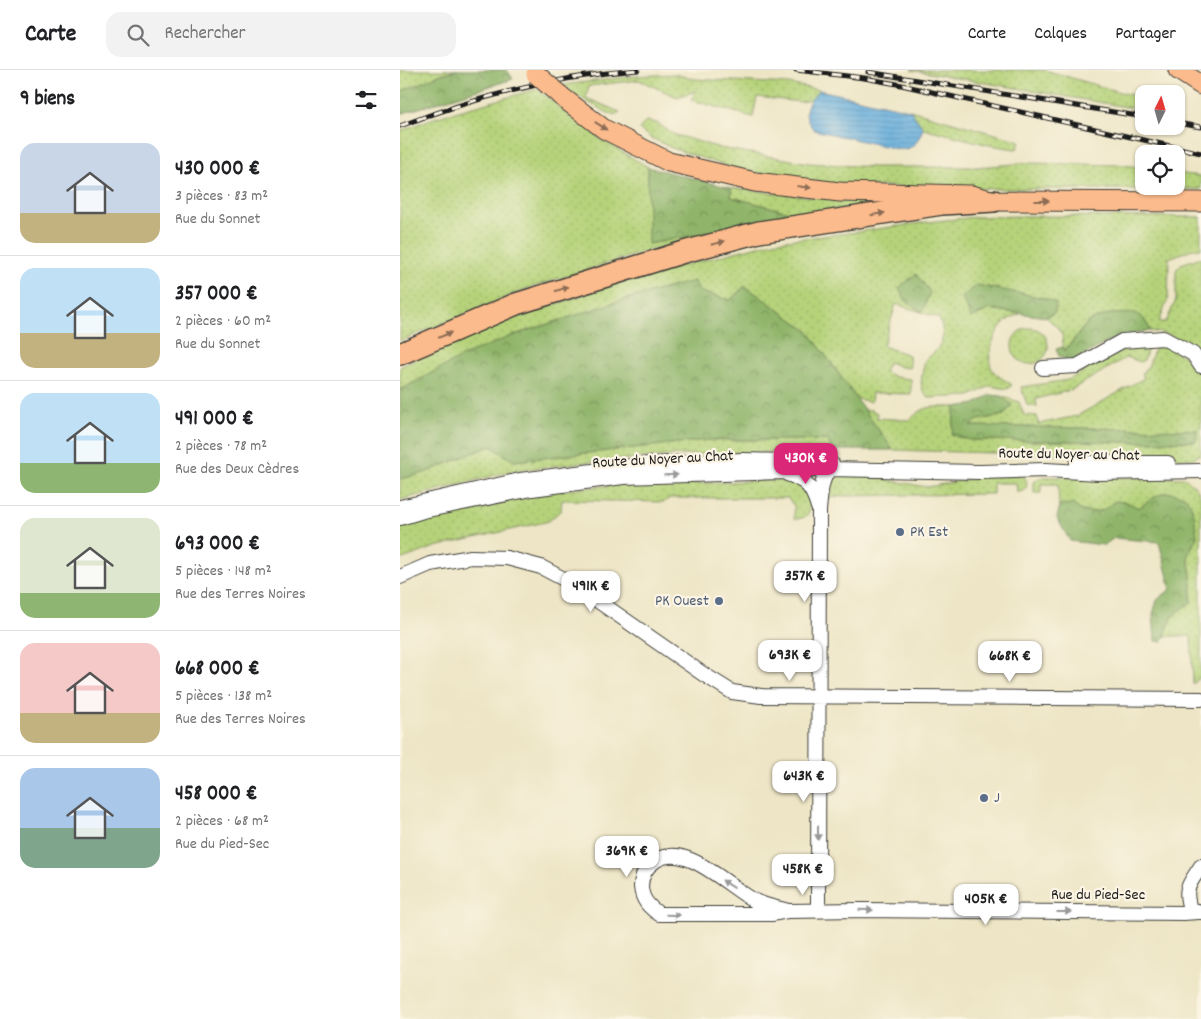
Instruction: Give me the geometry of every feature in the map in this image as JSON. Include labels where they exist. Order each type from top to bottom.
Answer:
[{"type":"highway","points":[[400,354],[516,304],[628,268],[759,232],[942,204],[994,201]]},
{"type":"main road","points":[[1178,70],[1201,85]]},
{"type":"main road","points":[[533,71],[562,97],[604,129],[668,162],[755,182],[840,192],[971,195],[994,201],[1201,202]]},
{"type":"street","points":[[1043,368],[1077,366],[1122,341],[1163,338],[1192,354],[1201,366]]},
{"type":"street","name":"Route du Noyer au Chat","points":[[400,507],[520,480],[649,464],[744,460],[972,472],[1046,470],[1099,473],[1201,471]]},
{"type":"street","name":"Route du Noyer au Chat","points":[[400,520],[423,511],[532,489],[622,477],[782,472],[832,465],[1201,463]]},
{"type":"street","points":[[818,910],[819,510],[821,485],[832,465]]},
{"type":"street","points":[[782,472],[805,482],[813,491],[819,510]]},
{"type":"street","points":[[400,567],[436,553],[467,549],[498,548],[533,556],[557,565],[589,584],[725,678],[761,696]]},
{"type":"street","points":[[400,577],[430,564],[471,557],[506,558],[541,566],[576,584],[703,674],[732,692],[761,696],[1201,700]]},
{"type":"street","points":[[677,855],[692,860],[756,902],[788,911],[773,914],[659,914],[648,906],[642,893],[641,879],[649,865],[662,856],[677,855]]},
{"type":"street","points":[[1199,912],[1190,909],[1186,895],[1188,886],[1201,866]]},
{"type":"street","name":"Rue du Pied-Sec","points":[[788,911],[1199,912]]},
{"type":"green space","points":[[400,70],[457,70],[439,75],[400,92]]},
{"type":"green space","points":[[457,70],[507,70],[513,79],[400,114],[400,92],[439,75]]},
{"type":"green space","points":[[911,70],[1045,70],[1135,95],[1135,108]]},
{"type":"green space","points":[[674,74],[694,79],[789,84],[819,90],[811,100],[800,102],[757,97],[753,117],[691,100],[696,91],[677,97],[639,80],[589,86],[586,98],[620,112],[614,115],[573,94],[563,85],[636,76]]},
{"type":"green space","points":[[537,89],[602,140],[648,167],[649,244],[800,215],[731,197],[731,188],[839,200],[882,202],[801,215],[686,240],[650,250],[526,289],[400,341],[400,131],[434,118]]},
{"type":"green space","points":[[910,110],[1020,141],[1018,148],[989,145],[923,128]]},
{"type":"green space","points":[[646,121],[657,123],[673,134],[720,148],[809,163],[872,167],[977,167],[1027,163],[1125,165],[1135,167],[1135,189],[1002,189],[839,185],[754,172],[723,165],[672,148],[651,138],[639,129]]},
{"type":"green space","points":[[648,167],[731,188],[731,197],[801,215],[648,244]]},
{"type":"green space","points":[[1185,174],[1201,176],[1201,189],[1185,189]]},
{"type":"green space","points":[[976,217],[1201,217],[1201,249],[1193,249],[1169,258],[1168,299],[1159,322],[1166,322],[1176,300],[1176,270],[1181,264],[1201,257],[1201,356],[1170,335],[1151,331],[1144,319],[1089,321],[1064,351],[1062,335],[1057,327],[1046,317],[1055,312],[1044,298],[977,285],[990,309],[1020,314],[1002,325],[990,350],[992,369],[1011,386],[1007,389],[990,386],[970,396],[929,398],[921,385],[922,375],[925,360],[939,347],[943,337],[939,318],[896,304],[883,346],[909,355],[910,368],[901,367],[889,362],[884,371],[895,377],[911,379],[911,394],[872,393],[871,402],[857,399],[808,331],[745,286],[730,300],[700,292],[694,281],[626,299],[514,335],[400,391],[400,367],[442,346],[517,317],[634,278],[778,241]]},
{"type":"green space","points":[[916,274],[930,292],[922,312],[906,301],[899,288]]},
{"type":"green space","points":[[694,281],[701,292],[730,300],[745,286],[808,331],[893,450],[832,450],[828,440],[706,440],[514,461],[490,446],[424,473],[400,479],[400,390],[467,354],[514,335],[626,299]]},
{"type":"green space","points":[[977,285],[1044,298],[1056,303],[1055,312],[1046,317],[990,309],[971,318],[962,297]]},
{"type":"green space","points":[[1136,313],[1144,319],[1151,331],[1120,337],[1071,362],[1059,356],[1056,349],[1063,347],[1065,351],[1089,321],[1109,314]]},
{"type":"green space","points":[[1030,328],[1037,329],[1043,333],[1047,339],[1047,353],[1043,359],[1037,363],[1030,364],[1023,363],[1017,359],[1013,353],[1012,346],[1013,339],[1017,333],[1023,329]]},
{"type":"green space","points":[[1162,343],[1193,362],[1201,373],[1201,454],[1192,459],[893,450],[864,410],[871,410],[877,413],[877,418],[910,420],[925,409],[955,407],[952,435],[970,440],[1196,441],[1196,430],[969,426],[978,420],[1004,415],[1011,405],[1001,396],[1019,402],[1024,415],[1037,416],[1038,424],[1077,416],[1144,378],[1142,373],[1148,367],[1155,347]]},
{"type":"green space","points":[[1132,344],[1146,345],[1148,348],[1144,360],[1140,362],[1127,357],[1071,390],[1036,399],[1037,407],[1027,405],[1021,387],[1068,380]]},
{"type":"green space","points":[[990,395],[1001,396],[1012,405],[1004,415],[978,420],[970,426],[1197,430],[1196,441],[970,440],[952,435],[955,407],[975,404]]},
{"type":"green space","points":[[706,440],[828,440],[832,450],[679,455],[578,463],[511,471],[400,500],[400,479],[424,473],[490,446],[515,461]]},
{"type":"green space","points":[[830,473],[854,474],[927,487],[988,476],[1021,475],[1026,479],[1027,485],[1025,490],[1017,493],[1016,483],[993,483],[993,494],[840,496],[824,499]]},
{"type":"green space","points":[[1042,477],[1185,478],[1196,487],[1201,497],[1201,674],[1200,678],[1193,684],[1191,636],[1164,636],[1173,615],[1191,602],[1192,585],[1188,554],[1194,544],[1156,496],[1139,509],[1126,502],[1093,512],[1060,505],[1059,512],[1058,484],[1041,484],[1041,493],[1034,493],[1034,482]]},
{"type":"green space","points":[[793,479],[805,490],[811,506],[807,515],[803,518],[794,519],[794,506],[788,498],[670,498],[664,502],[562,500],[561,510],[549,521],[435,547],[400,560],[400,527],[430,516],[563,490],[624,484],[690,484]]},
{"type":"green space","points":[[1167,492],[1184,496],[1190,503],[1194,514],[1197,536],[1188,555],[1192,585],[1191,602],[1173,616],[1162,642],[1155,641],[1153,614],[1157,600],[1171,589],[1159,542],[1114,538],[1104,545],[1070,541],[1057,518],[1060,505],[1072,504],[1083,512],[1102,511],[1115,501],[1126,502],[1139,508],[1156,496]]},
{"type":"water","points":[[819,90],[910,110],[923,128],[917,141],[907,149],[897,149],[814,130],[807,118],[806,109]]},
{"type":"railway","points":[[400,126],[458,106],[517,89],[577,77],[638,70]]},
{"type":"railway","points":[[796,70],[897,84],[1201,153]]},
{"type":"railway","points":[[868,72],[1135,116]]},
{"type":"railway","points":[[1185,124],[1201,127]]},
{"type":"place","name":"PK Est","points":[[900,532]]},
{"type":"place","name":"PK Ouest","points":[[719,601]]},
{"type":"place","name":"J","points":[[984,798]]}]
